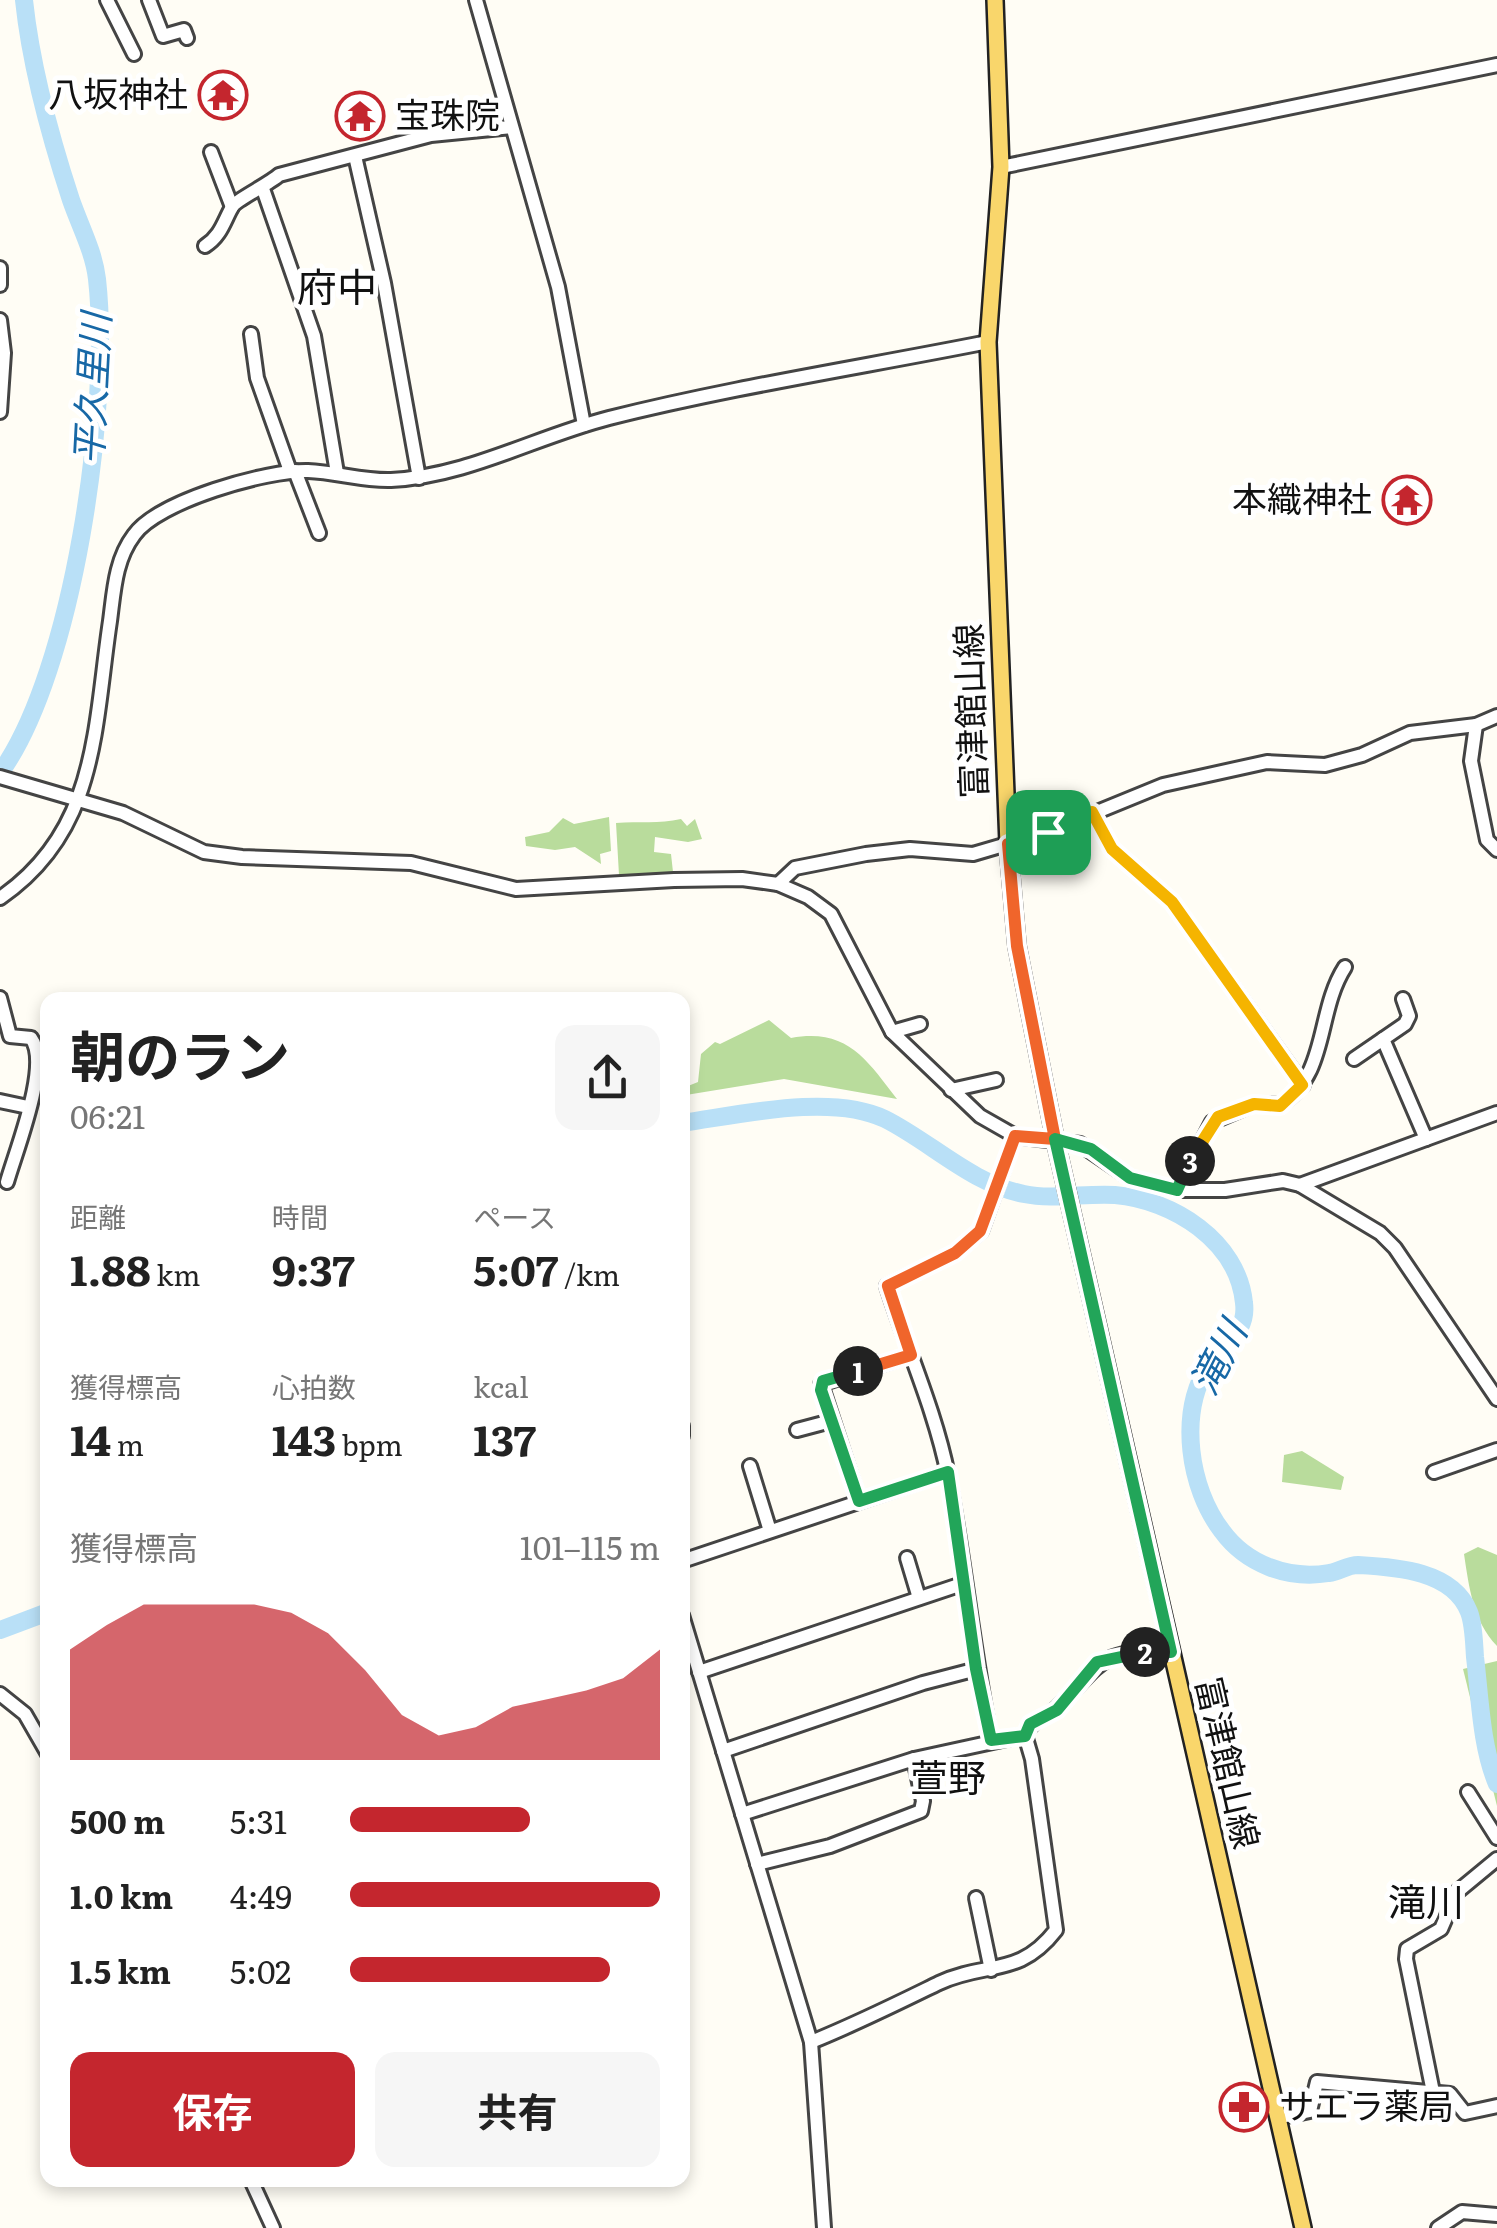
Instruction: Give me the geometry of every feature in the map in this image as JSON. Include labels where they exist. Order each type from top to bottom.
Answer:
[{"type":"main road","name":"富津館山線","points":[[996,0],[1001,167],[988,342],[1008,844],[1017,946],[1065,1184],[1304,2228]]},
{"type":"street","points":[[107,0],[134,54]]},
{"type":"street","points":[[149,0],[163,36],[184,30],[187,38]]},
{"type":"street","points":[[476,0],[558,288],[584,424]]},
{"type":"street","points":[[1001,167],[1497,65]]},
{"type":"street","points":[[205,246],[219,233],[232,207],[278,176],[431,135],[511,127]]},
{"type":"street","points":[[211,152],[232,207]]},
{"type":"street","points":[[355,156],[384,283],[418,478]]},
{"type":"street","points":[[264,189],[314,336],[337,473]]},
{"type":"street","points":[[0,268],[0,286]]},
{"type":"street","points":[[0,320],[4,353],[0,411]]},
{"type":"street","points":[[251,334],[257,378],[320,533]]},
{"type":"street","points":[[0,898],[44,863],[80,799],[93,746],[118,568],[143,524],[168,509],[292,472],[384,480],[418,478],[472,466],[584,424],[988,342]]},
{"type":"street","points":[[778,884],[795,868],[866,854],[910,849],[974,854],[1048,832],[1092,812],[1180,782],[1267,762],[1324,765],[1410,733],[1476,725],[1497,716]]},
{"type":"street","points":[[1476,725],[1471,761],[1487,840],[1497,850]]},
{"type":"street","points":[[0,776],[123,813],[186,846],[242,857],[411,862],[516,888],[725,879],[778,884],[808,897],[831,914],[892,1032],[980,1116],[1015,1136],[1055,1139],[1091,1149],[1130,1178],[1177,1190],[1226,1190],[1284,1181],[1300,1185],[1380,1233],[1395,1248],[1497,1400]]},
{"type":"street","points":[[1092,812],[1112,849],[1172,902],[1302,1085]]},
{"type":"street","points":[[1177,1190],[1212,1122],[1254,1104],[1280,1106],[1312,1073],[1331,991],[1345,967]]},
{"type":"street","points":[[0,998],[5,1041],[31,1038],[38,1049],[38,1070],[28,1108],[6,1166],[8,1182]]},
{"type":"street","points":[[1354,1059],[1405,1024],[1409,1016],[1404,999]]},
{"type":"street","points":[[892,1032],[920,1024]]},
{"type":"street","points":[[1382,1039],[1426,1139]]},
{"type":"street","points":[[951,1090],[996,1080]]},
{"type":"street","points":[[0,1101],[28,1108]]},
{"type":"street","points":[[1300,1185],[1497,1113]]},
{"type":"street","points":[[991,1740],[976,1669],[948,1472],[888,1286],[955,1253],[980,1231],[1015,1136]]},
{"type":"street","points":[[859,1501],[821,1390],[823,1381],[911,1355]]},
{"type":"street","points":[[797,1430],[831,1421]]},
{"type":"street","points":[[1434,1472],[1497,1450]]},
{"type":"street","points":[[750,1466],[770,1531]]},
{"type":"street","points":[[690,1558],[948,1472]]},
{"type":"street","points":[[907,1558],[919,1598]]},
{"type":"street","points":[[699,1672],[966,1583]]},
{"type":"street","points":[[690,1648],[811,2042],[824,2228]]},
{"type":"street","points":[[811,2042],[894,2008],[942,1982],[1028,1959],[1056,1930],[1032,1759],[1025,1736],[1030,1724],[1057,1710],[1097,1662],[1127,1653],[1171,1652]]},
{"type":"street","points":[[723,1751],[923,1682],[976,1669]]},
{"type":"street","points":[[0,1694],[26,1714],[40,1739]]},
{"type":"street","points":[[742,1814],[914,1759],[1025,1736]]},
{"type":"street","points":[[757,1864],[830,1846],[921,1811],[923,1801],[914,1759]]},
{"type":"street","points":[[1468,1792],[1497,1838]]},
{"type":"street","points":[[1433,2092],[1407,1948],[1441,1929],[1456,1892],[1497,1859]]},
{"type":"street","points":[[976,1898],[991,1970]]},
{"type":"street","points":[[1278,2118],[1310,2111],[1316,2082],[1450,2094],[1466,2113],[1497,2106]]},
{"type":"street","points":[[254,2187],[272,2228]]},
{"type":"street","points":[[1438,2228],[1462,2212],[1497,2215]]},
{"type":"green space","points":[[609,817],[611,851],[600,854],[601,864],[575,847],[555,850],[526,846],[525,837],[549,832],[563,818],[574,824]]},
{"type":"green space","points":[[681,819],[687,826],[695,819],[702,839],[688,842],[655,837],[654,852],[671,854],[673,872],[619,875],[616,823]]},
{"type":"green space","points":[[769,1020],[791,1038],[810,1036],[841,1042],[865,1059],[897,1099],[784,1079],[690,1094],[690,1085],[698,1082],[701,1054],[715,1042],[720,1044]]},
{"type":"green space","points":[[1302,1451],[1344,1477],[1341,1490],[1282,1482],[1284,1455]]},
{"type":"green space","points":[[1478,1547],[1497,1555],[1497,1646],[1477,1615],[1468,1579],[1464,1554]]},
{"type":"green space","points":[[1497,1661],[1497,1806],[1463,1669]]},
{"type":"waterway","name":"平久里川","points":[[0,773],[26,728],[67,605],[92,463],[100,332],[95,269],[49,126],[31,51],[24,0]]},
{"type":"waterway","name":"滝川","points":[[690,1122],[785,1108],[863,1111],[902,1128],[969,1172],[1005,1189],[1035,1196],[1115,1195],[1137,1199],[1159,1205],[1199,1228],[1229,1261],[1244,1303],[1242,1323],[1208,1366],[1193,1406],[1191,1450],[1195,1473],[1211,1514],[1232,1543],[1269,1567],[1314,1575],[1354,1565],[1390,1567],[1437,1580],[1461,1598],[1471,1617],[1484,1738],[1497,1784]]},
{"type":"waterway","name":"滝川","points":[[0,1630],[40,1615]]},
{"type":"place","name":"八坂神社","points":[[223,95]]},
{"type":"place","name":"宝珠院","points":[[360,116]]},
{"type":"place","name":"本織神社","points":[[1407,500]]},
{"type":"place","name":"サエラ薬局","points":[[1244,2107]]},
{"type":"district","name":"府中","points":[[337,288]]},
{"type":"district","name":"萱野","points":[[948,1779]]},
{"type":"district","name":"滝川","points":[[1426,1903]]},
{"type":"route","points":[[1048,832],[1008,844],[1017,946],[1055,1139],[1015,1136],[980,1231],[955,1253],[888,1286],[911,1355],[821,1384],[859,1501],[948,1472],[976,1669],[991,1740],[1025,1736],[1030,1724],[1057,1710],[1097,1662],[1127,1653],[1171,1652],[1055,1139],[1091,1149],[1130,1178],[1177,1190],[1212,1122],[1254,1104],[1280,1106],[1302,1085],[1172,902],[1112,849],[1092,812],[1048,832]]}]
